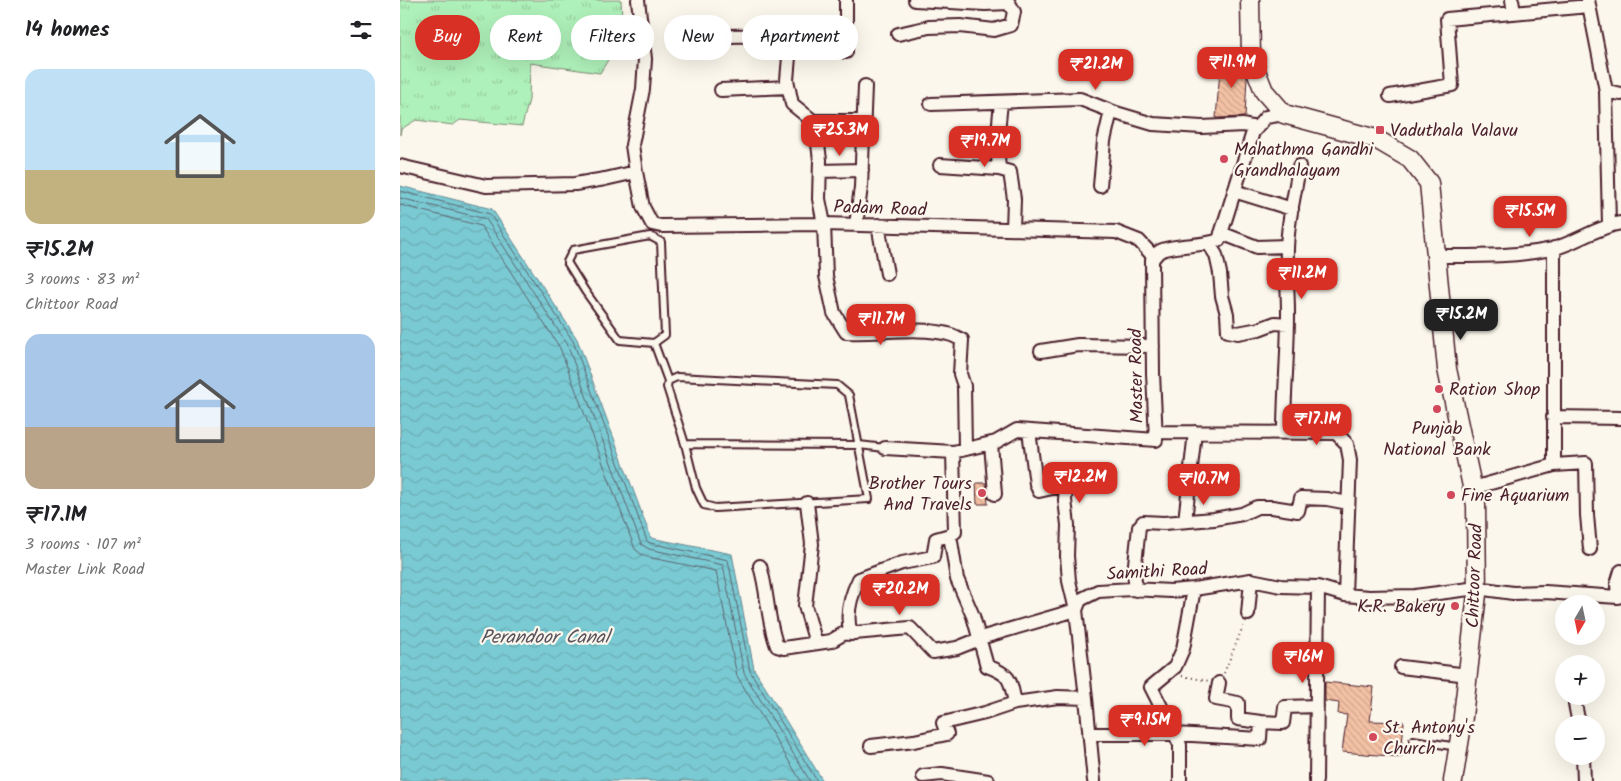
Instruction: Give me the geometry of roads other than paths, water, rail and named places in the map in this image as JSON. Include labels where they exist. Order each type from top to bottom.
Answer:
[{"type":"main road","points":[[1250,0],[1251,58],[1264,91],[1284,114]]},
{"type":"main road","name":"Chittoor Road","points":[[1284,114],[1376,139],[1410,159],[1429,183],[1447,369],[1476,505],[1477,588],[1468,675],[1453,781]]},
{"type":"street","name":"Padam Road","points":[[638,0],[645,59],[643,89],[632,145],[643,207],[652,224],[670,226],[824,224],[1116,232],[1139,241],[1154,257]]},
{"type":"street","points":[[846,0],[846,15]]},
{"type":"street","points":[[898,34],[929,27],[952,26],[994,30],[1011,25],[1014,12],[1009,3],[985,4],[916,0]]},
{"type":"street","points":[[1390,96],[1452,85],[1447,19],[1513,6],[1589,3],[1606,91],[1615,224],[1554,248],[1509,256],[1436,256]]},
{"type":"street","points":[[732,36],[788,35],[787,80],[792,104],[813,121],[863,121]]},
{"type":"street","points":[[856,225],[862,170],[865,86]]},
{"type":"street","points":[[721,90],[788,87]]},
{"type":"street","points":[[1606,91],[1621,94]]},
{"type":"street","points":[[931,104],[1080,99],[1153,124],[1202,127],[1243,125],[1257,128]]},
{"type":"street","points":[[998,169],[997,143],[1001,102]]},
{"type":"street","points":[[1100,186],[1104,141],[1111,111]]},
{"type":"street","points":[[1154,257],[1161,251],[1178,247],[1209,244],[1218,240],[1253,132],[1266,118],[1284,114]]},
{"type":"street","points":[[813,121],[820,160],[819,199],[824,224],[826,276],[834,313],[846,332],[866,334],[916,331],[947,334],[962,340],[960,374],[964,386],[955,532],[936,539],[933,557],[902,564],[859,580],[851,596],[848,624],[851,634]]},
{"type":"street","points":[[940,165],[976,166],[1010,172],[1014,199],[1013,229]]},
{"type":"street","points":[[400,166],[486,186],[575,184],[636,172]]},
{"type":"street","points":[[1284,432],[1288,324],[1287,246],[1300,166]]},
{"type":"street","points":[[820,171],[862,170]]},
{"type":"street","points":[[1234,191],[1292,209]]},
{"type":"street","points":[[878,225],[887,274]]},
{"type":"street","points":[[1221,233],[1257,247],[1287,246]]},
{"type":"street","points":[[1209,244],[1216,255],[1220,273],[1222,296],[1228,314],[1228,331],[1238,333],[1259,329],[1275,323],[1288,324]]},
{"type":"street","points":[[1554,248],[1554,465]]},
{"type":"street","name":"Master Road","points":[[885,448],[959,451],[991,444],[1017,430],[1156,440],[1152,260],[1154,257]]},
{"type":"street","points":[[1041,351],[1078,345],[1153,346]]},
{"type":"street","points":[[1553,417],[1621,418]]},
{"type":"street","points":[[1029,431],[1036,484],[1039,491],[1066,485],[1068,581],[1076,610],[1094,781]]},
{"type":"street","points":[[1155,432],[1336,433],[1347,444],[1350,460],[1345,594]]},
{"type":"street","points":[[1185,521],[1194,432]]},
{"type":"street","points":[[991,444],[995,494]]},
{"type":"street","points":[[1472,488],[1554,465],[1586,463],[1590,549]]},
{"type":"street","points":[[1136,590],[1134,572],[1139,526],[1143,522],[1185,521],[1242,514],[1257,507],[1298,510],[1301,498],[1328,499],[1348,503]]},
{"type":"street","points":[[807,503],[812,544],[805,606],[816,643]]},
{"type":"street","points":[[950,535],[957,579],[964,592],[987,666],[1001,671],[1011,680],[1015,703]]},
{"type":"street","points":[[760,566],[765,582],[771,630],[778,646],[784,648],[831,641],[843,634],[910,628],[933,652],[957,648],[980,639],[1076,610]]},
{"type":"street","points":[[1619,602],[1617,584],[1621,571]]},
{"type":"street","points":[[1248,614],[1251,580]]},
{"type":"street","name":"Samithi Road","points":[[1076,610],[1080,600],[1098,591],[1194,590],[1251,580],[1281,586],[1318,587],[1345,594],[1369,597],[1416,596],[1477,588],[1513,593],[1545,592],[1619,602]]},
{"type":"street","points":[[1316,781],[1318,587]]},
{"type":"street","points":[[1180,781],[1180,745],[1151,688],[1175,667],[1183,649],[1194,590]]},
{"type":"street","points":[[1401,667],[1468,675]]},
{"type":"street","points":[[1220,683],[1216,699],[1238,703],[1238,719],[1283,723],[1286,707],[1317,706]]},
{"type":"street","points":[[871,746],[914,741],[946,734],[944,723],[1015,703],[1058,697],[1086,698]]},
{"type":"street","points":[[1089,734],[1175,734],[1260,739],[1261,722]]},
{"type":"street","points":[[1583,765],[1584,781]]},
{"type":"street","points":[[923,776],[942,774],[988,781]]},
{"type":"lane","points":[[650,236],[661,242],[665,335],[654,343],[620,340],[585,292],[567,262],[573,250],[650,236]]},
{"type":"lane","points":[[654,343],[668,381],[667,387],[685,444],[696,488],[704,505],[715,508],[869,499],[849,395],[837,385],[677,377],[668,381]]},
{"type":"lane","points":[[685,444],[859,445],[885,448]]},
{"type":"lane","points":[[1413,740],[1459,747]]},
{"type":"water","name":"Perandoor Canal","points":[[400,186],[492,209],[577,339],[651,538],[732,554],[754,669],[823,781],[400,781]]},
{"type":"place","name":"Vaduthala Valavu","points":[[1380,130]]},
{"type":"place","name":"Mahathma Gandhi Grandhalayam","points":[[1224,159]]},
{"type":"place","name":"Ration Shop","points":[[1439,389]]},
{"type":"place","name":"Punjab National Bank","points":[[1437,409]]},
{"type":"place","name":"Brother Tours And Travels","points":[[982,493]]},
{"type":"place","name":"Fine Aquarium","points":[[1451,495]]},
{"type":"place","name":"K.R. Bakery","points":[[1455,606]]},
{"type":"place","name":"St. Antony's Church","points":[[1373,737]]}]
